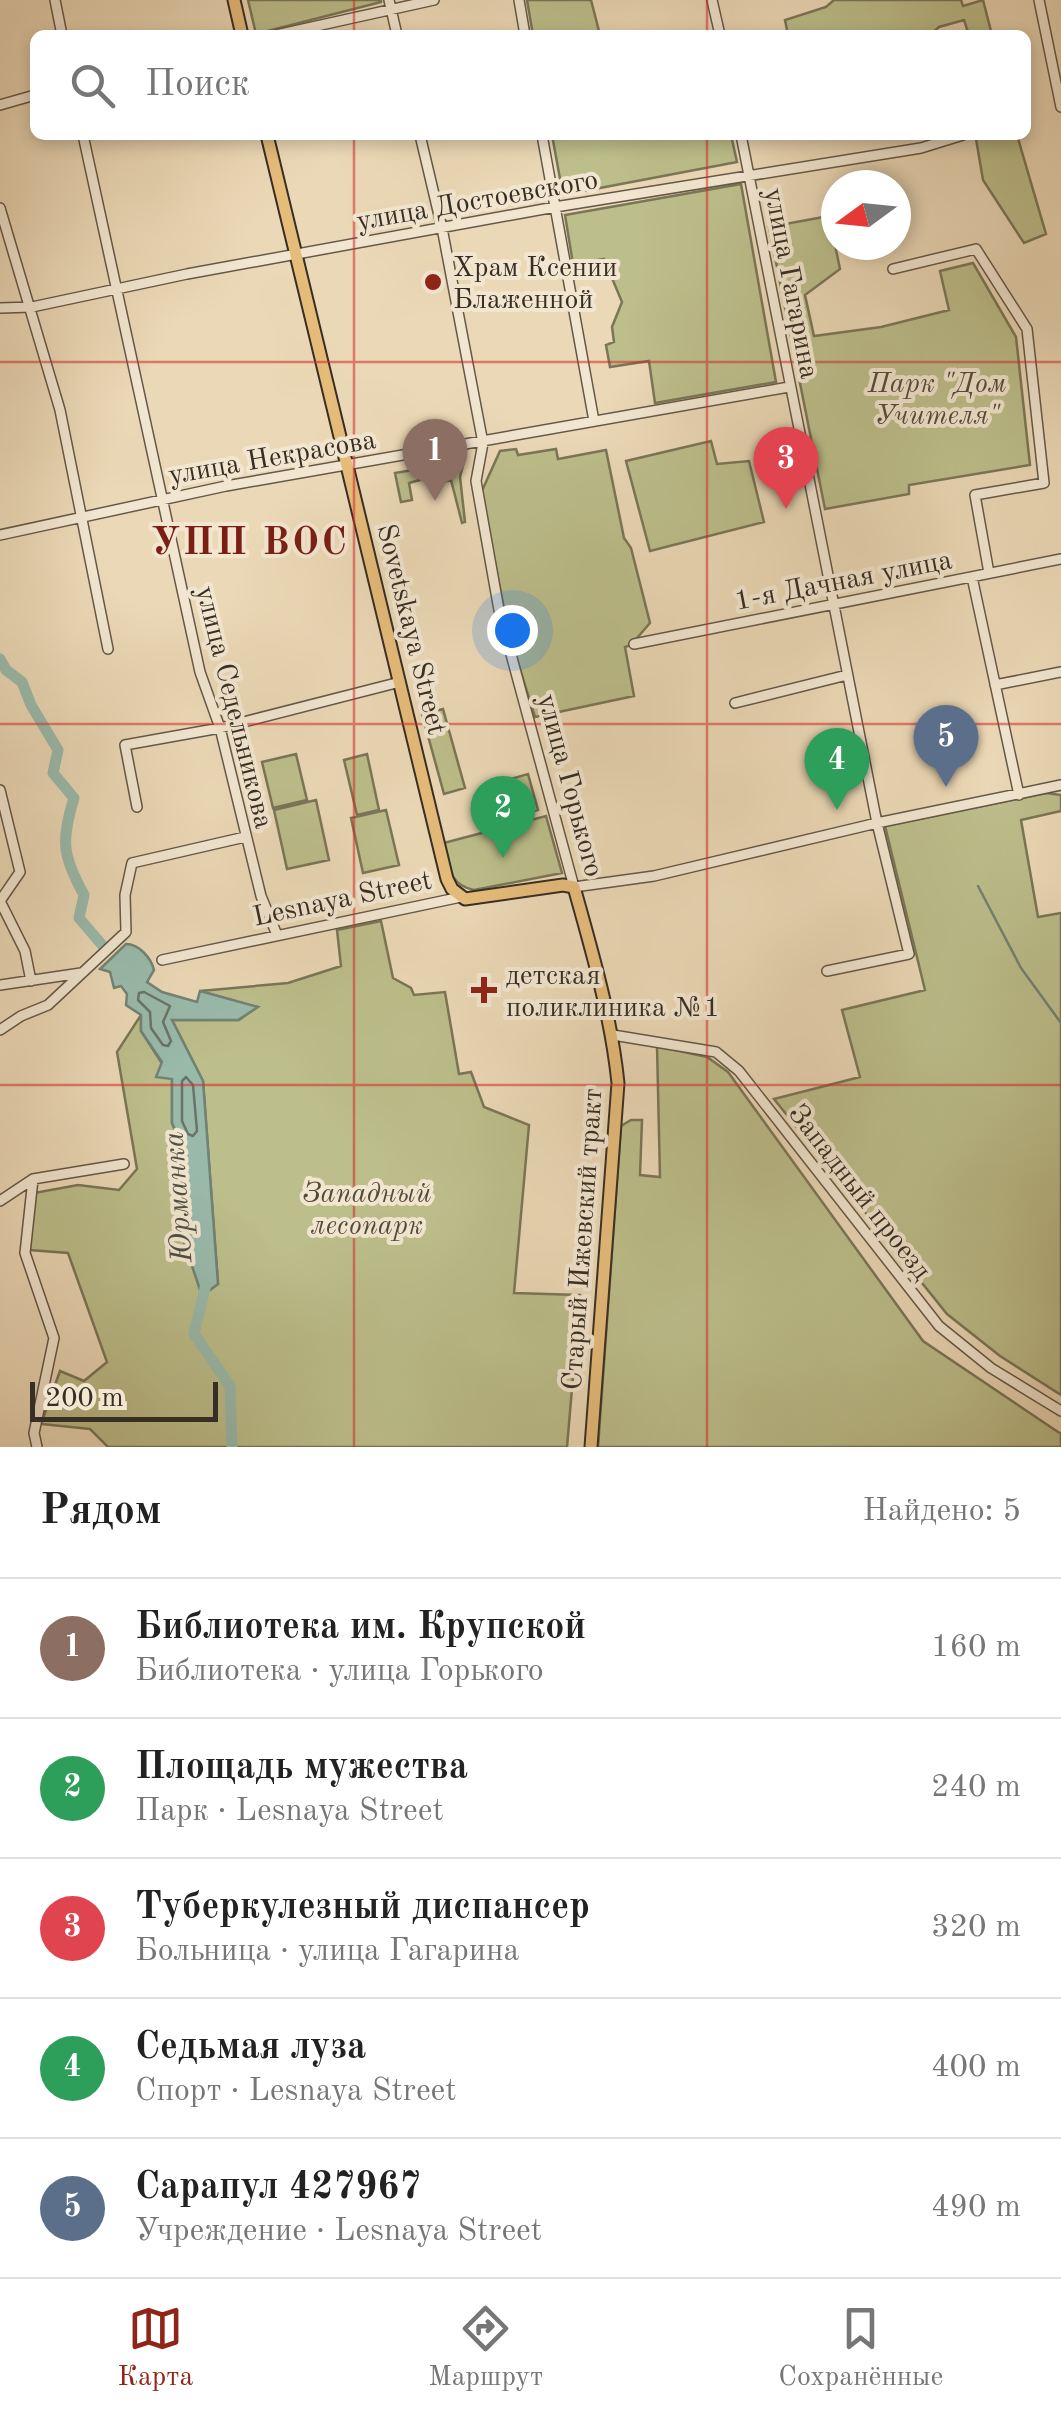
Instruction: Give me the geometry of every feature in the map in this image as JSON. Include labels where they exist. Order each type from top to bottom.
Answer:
[{"type":"main road","points":[[234,0],[241,30]]},
{"type":"main road","name":"Sovetskaya Street","points":[[268,140],[447,878],[461,898]]},
{"type":"main road","name":"Lesnaya Street","points":[[461,898],[563,885],[574,887]]},
{"type":"main road","name":"улица Горького","points":[[574,887],[613,1035]]},
{"type":"main road","name":"Старый Ижевский тракт","points":[[592,1447],[618,1083],[613,1035]]},
{"type":"street","points":[[55,0],[61,30]]},
{"type":"street","points":[[294,30],[390,4],[434,0]]},
{"type":"street","points":[[519,0],[524,30]]},
{"type":"street","points":[[712,0],[719,30]]},
{"type":"street","points":[[1039,0],[1061,109],[1046,110]]},
{"type":"street","points":[[390,4],[396,30]]},
{"type":"street","points":[[0,105],[30,96]]},
{"type":"street","name":"улица Седельникова","points":[[83,140],[200,672],[220,728],[260,896],[277,935]]},
{"type":"street","name":"улица Горького","points":[[421,140],[483,442],[476,481],[499,610],[574,887]]},
{"type":"street","points":[[543,140],[594,422]]},
{"type":"street","name":"улица Гагарина","points":[[742,140],[877,823],[909,954],[827,971]]},
{"type":"street","name":"улица Достоевского","points":[[0,308],[32,307],[555,207],[920,148],[946,140]]},
{"type":"street","points":[[0,208],[60,410],[108,649]]},
{"type":"street","points":[[893,269],[976,248],[1027,330],[1044,483],[975,494],[989,573]]},
{"type":"street","name":"улица Некрасова","points":[[0,535],[162,498],[789,387]]},
{"type":"street","name":"1-я Дачная улица","points":[[634,644],[1061,558]]},
{"type":"street","points":[[972,576],[1019,794]]},
{"type":"street","points":[[995,686],[1061,672]]},
{"type":"street","points":[[735,703],[847,675]]},
{"type":"street","points":[[137,807],[124,745],[220,728],[400,682]]},
{"type":"street","name":"Lesnaya Street","points":[[574,887],[654,876],[877,823],[1061,785]]},
{"type":"street","points":[[0,790],[20,872],[0,901],[25,951],[31,982]]},
{"type":"street","points":[[0,1030],[48,1005],[126,932],[125,895],[132,863],[246,837]]},
{"type":"street","name":"Lesnaya Street","points":[[162,960],[461,898]]},
{"type":"street","points":[[0,985],[84,973]]},
{"type":"street","name":"Западный проезд","points":[[613,1035],[716,1052],[739,1071],[939,1326],[991,1368],[1061,1411]]},
{"type":"street","points":[[0,1201],[33,1179],[124,1164]]},
{"type":"street","points":[[33,1179],[24,1253],[54,1338],[34,1434],[37,1447]]},
{"type":"green space","points":[[248,0],[381,0],[272,30],[255,30]]},
{"type":"green space","points":[[527,0],[591,0],[599,30],[532,30]]},
{"type":"green space","points":[[834,0],[961,0],[963,6],[983,0],[991,30],[967,30],[964,20],[936,30],[787,30],[785,20],[826,7]]},
{"type":"green space","points":[[553,140],[732,140],[737,162],[563,195]]},
{"type":"green space","points":[[976,140],[1018,140],[1046,234],[1024,243],[983,180]]},
{"type":"green space","points":[[741,184],[776,382],[655,403],[649,361],[610,367],[606,345],[614,342],[612,327],[622,302],[604,259],[573,264],[565,215]]},
{"type":"green space","name":"Парк \"Дом Учителя\"","points":[[821,217],[821,260],[838,260],[840,269],[805,295],[814,336],[881,327],[949,310],[940,271],[973,263],[1016,337],[1030,465],[909,485],[909,494],[825,509],[769,227]]},
{"type":"green space","points":[[711,441],[717,464],[749,461],[764,522],[650,551],[626,461]]},
{"type":"green space","points":[[516,449],[518,455],[556,449],[558,459],[606,450],[624,538],[631,548],[650,623],[625,647],[634,696],[535,717],[509,634],[481,493],[500,451]]},
{"type":"green space","points":[[464,461],[460,477],[465,522],[462,523],[451,480],[429,485],[427,478],[409,483],[412,500],[401,502],[395,473]]},
{"type":"green space","points":[[443,709],[465,788],[444,794],[422,714]]},
{"type":"green space","points":[[296,754],[307,800],[273,808],[262,762]]},
{"type":"green space","points":[[367,754],[379,810],[357,815],[344,760]]},
{"type":"green space","points":[[528,774],[538,810],[504,820],[493,784]]},
{"type":"green space","points":[[1046,793],[1061,795],[1061,811],[1021,820],[1038,917],[1061,913],[1061,1395],[1000,1356],[947,1314],[774,1099],[860,1077],[842,1010],[925,990],[885,826]]},
{"type":"green space","points":[[316,800],[329,860],[287,869],[274,810]]},
{"type":"green space","points":[[386,810],[399,865],[363,873],[351,818]]},
{"type":"green space","points":[[546,816],[562,873],[474,890],[454,879],[444,843]]},
{"type":"green space","name":"Западный лесопарк","points":[[381,921],[393,978],[411,988],[414,995],[445,992],[459,1074],[471,1072],[484,1107],[529,1125],[514,1293],[580,1295],[567,1447],[108,1447],[90,1429],[41,1424],[60,1371],[84,1381],[107,1362],[68,1253],[30,1250],[34,1193],[78,1185],[119,1190],[137,1169],[117,1052],[141,1015],[141,1031],[172,1079],[172,1123],[187,1156],[184,1242],[203,1295],[218,1284],[203,1081],[172,1020],[239,1020],[257,1007],[200,991],[288,983],[341,966],[337,930]]},
{"type":"green space","points":[[657,1046],[707,1057],[728,1072],[923,1341],[1061,1434],[1061,1447],[598,1447],[621,1126],[631,1120],[642,1120],[640,1175],[660,1177]]},
{"type":"water","points":[[126,944],[147,956],[154,970],[147,982],[162,992],[197,1002],[200,991],[258,1007],[238,1020],[172,1020],[203,1081],[218,1284],[202,1296],[184,1242],[187,1156],[172,1123],[172,1079],[156,1077],[162,1062],[141,1031],[141,1015],[126,1005],[127,994],[121,986],[114,988],[110,972],[100,969]]},
{"type":"waterway","name":"Юрманка","points":[[0,659],[6,670],[22,682],[58,750],[53,773],[74,798],[66,848],[84,895],[79,918],[103,946]]},
{"type":"waterway","points":[[978,886],[1021,968],[1061,1023]]},
{"type":"waterway","name":"Юрманка","points":[[206,1284],[194,1334],[230,1386],[232,1447]]},
{"type":"place","name":"Храм Ксении Блаженной","points":[[433,282]]},
{"type":"place","name":"Библиотека им. Крупской","points":[[435,501]]},
{"type":"place","name":"Туберкулезный диспансер","points":[[786,509]]},
{"type":"place","name":"Сарапул 427967","points":[[946,787]]},
{"type":"place","name":"Седьмая луза","points":[[837,810]]},
{"type":"place","name":"Площадь мужества","points":[[503,858]]},
{"type":"place","name":"детская поликлиника №1","points":[[484,990]]},
{"type":"district","name":"УПП ВОС","points":[[250,541]]}]
